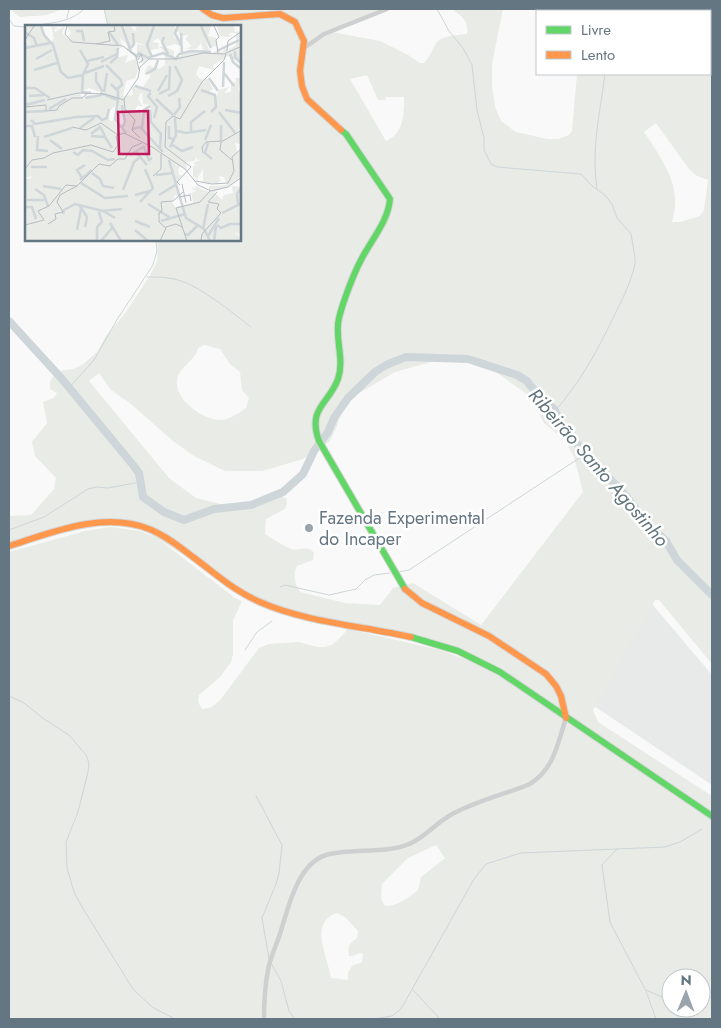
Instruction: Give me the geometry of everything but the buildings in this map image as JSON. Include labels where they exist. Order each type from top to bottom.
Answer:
[{"type":"main road","points":[[203,9],[212,15],[223,18],[274,14],[285,16],[295,22],[302,35],[304,48],[300,70],[302,86],[307,99],[346,134],[389,195],[391,204],[386,219],[360,262],[340,317],[338,326],[341,356],[339,374],[338,379],[317,412],[314,425],[319,441],[406,590],[422,603],[464,622],[489,636],[546,674],[556,686],[561,696],[566,718]]},
{"type":"main road","points":[[9,546],[94,523],[114,522],[145,527],[173,542],[235,590],[254,601],[279,610],[405,636],[458,651],[501,672],[712,816]]},
{"type":"street","points":[[304,48],[324,34],[387,9]]},
{"type":"street","points":[[264,1019],[265,988],[269,965],[287,908],[297,886],[308,868],[315,861],[327,855],[408,845],[449,816],[468,806],[530,784],[539,778],[552,759],[566,718]]},
{"type":"shaded area","points":[[10,9],[62,9],[47,15],[20,17]]},
{"type":"shaded area","points":[[104,9],[386,9],[332,32],[380,41],[420,63],[424,63],[437,42],[443,38],[467,34],[466,22],[452,9],[503,9],[492,64],[495,107],[501,121],[516,132],[547,139],[559,139],[569,135],[572,131],[577,75],[711,75],[711,10],[573,9],[712,9],[712,664],[659,600],[655,600],[593,710],[598,722],[712,796],[712,812],[485,660],[257,600],[127,520],[9,544],[9,516],[31,515],[54,489],[56,478],[35,456],[32,442],[47,423],[43,402],[54,398],[57,393],[50,389],[50,382],[55,373],[82,365],[97,352],[106,336],[126,312],[157,262],[158,241],[241,241],[241,25],[108,25]],"holes":[[[367,75],[378,100],[385,100],[386,97],[404,97],[404,110],[400,128],[392,138],[386,141],[350,79]],[[656,123],[689,169],[697,176],[708,180],[704,210],[700,216],[680,222],[672,222],[675,209],[673,185],[658,153],[644,132]],[[204,345],[220,349],[230,364],[240,372],[242,390],[249,398],[246,408],[229,418],[222,420],[212,419],[197,412],[184,401],[177,387],[178,375],[194,357],[198,348]],[[438,360],[481,364],[493,370],[524,392],[532,400],[544,423],[565,440],[574,457],[583,492],[481,625],[413,583],[393,588],[380,605],[345,603],[300,592],[295,579],[295,570],[297,566],[313,560],[314,553],[309,549],[291,549],[265,534],[266,519],[285,509],[287,504],[286,498],[278,495],[237,508],[196,498],[169,478],[89,381],[99,373],[111,390],[194,456],[225,471],[262,471],[303,459],[330,441],[337,426],[344,402],[395,372]]]},
{"type":"shaded area","points":[[110,527],[140,531],[157,538],[235,598],[242,601],[233,621],[233,654],[231,662],[220,677],[199,695],[198,702],[202,709],[213,706],[221,699],[259,648],[269,644],[299,642],[324,647],[332,645],[348,629],[440,650],[483,666],[544,704],[712,818],[712,1019],[9,1019],[9,552],[85,531]],"holes":[[[436,845],[445,858],[421,877],[418,890],[407,899],[390,906],[385,906],[381,899],[382,884],[408,858]],[[337,913],[345,917],[358,931],[357,938],[348,950],[349,956],[363,954],[362,962],[352,966],[348,973],[348,980],[331,978],[322,941],[323,924],[328,918]]]},
{"type":"shaded area","points":[[652,604],[712,675],[712,785],[594,706]]},
{"type":"waterway","points":[[67,18],[69,9]]},
{"type":"waterway","points":[[37,25],[66,20],[79,14],[84,9]]},
{"type":"waterway","points":[[104,9],[108,25]]},
{"type":"waterway","points":[[437,9],[472,65],[477,110],[484,138],[484,150],[491,164],[497,167],[581,174],[592,186],[605,195],[612,204],[617,218],[631,234],[635,264],[626,290],[588,365],[573,389],[555,411]]},
{"type":"waterway","points":[[9,19],[14,26],[25,27]]},
{"type":"waterway","points":[[597,189],[595,160],[605,75]]},
{"type":"waterway","points":[[69,388],[94,360],[118,318],[153,265],[157,251],[156,241]]},
{"type":"waterway","points":[[147,277],[170,278],[187,283],[216,300],[251,327]]},
{"type":"waterway","name":"Ribeirão Santo Agostinho","points":[[9,321],[62,379],[133,465],[139,473],[143,497],[164,512],[184,520],[214,509],[251,505],[283,492],[303,474],[314,451],[328,432],[334,418],[348,398],[375,372],[386,365],[406,357],[468,359],[517,375],[527,381],[537,394],[554,409],[566,432],[626,496],[648,525],[666,541],[677,560],[712,595]]},
{"type":"waterway","points":[[398,572],[409,570],[587,453]]},
{"type":"waterway","points":[[9,530],[44,517],[88,489],[97,487],[108,488],[140,482]]},
{"type":"waterway","points":[[280,587],[285,585],[329,595],[356,589],[365,580],[374,575],[390,573]]},
{"type":"waterway","points":[[245,650],[257,632],[272,621]]},
{"type":"waterway","points":[[9,696],[24,703],[69,735],[86,755],[89,763],[88,772],[78,812],[66,842],[67,868],[74,892],[133,989],[152,1007],[175,1019]]},
{"type":"waterway","points":[[256,796],[282,845],[276,884],[262,918],[269,959]]},
{"type":"waterway","points":[[373,1019],[392,1016],[401,1009],[474,879],[486,864],[521,853],[665,847],[680,842],[702,829]]},
{"type":"waterway","points":[[617,849],[602,865],[610,922],[646,991],[656,1019]]},
{"type":"waterway","points":[[271,963],[281,981],[289,1011],[295,1019]]},
{"type":"waterway","points":[[413,990],[440,1019]]},
{"type":"waterway","points":[[646,990],[661,997]]},
{"type":"traffic: fast","points":[[341,130],[346,134],[390,199],[386,215],[358,266],[343,304],[338,325],[340,371],[334,387],[317,413],[316,430],[319,441],[405,589]]},
{"type":"traffic: fast","points":[[411,637],[458,651],[500,672],[712,816]]},
{"type":"traffic: slow","points":[[203,9],[212,15],[223,18],[280,14],[295,22],[304,41],[300,71],[302,86],[307,99],[341,130]]},
{"type":"traffic: slow","points":[[9,546],[78,526],[114,522],[132,524],[149,529],[168,539],[235,588],[251,598],[277,609],[315,619],[411,637]]},
{"type":"traffic: slow","points":[[405,589],[422,603],[489,636],[546,674],[556,686],[561,696],[566,718]]},
{"type":"place","name":"Fazenda Experimental do Incaper","points":[[309,528]]}]
